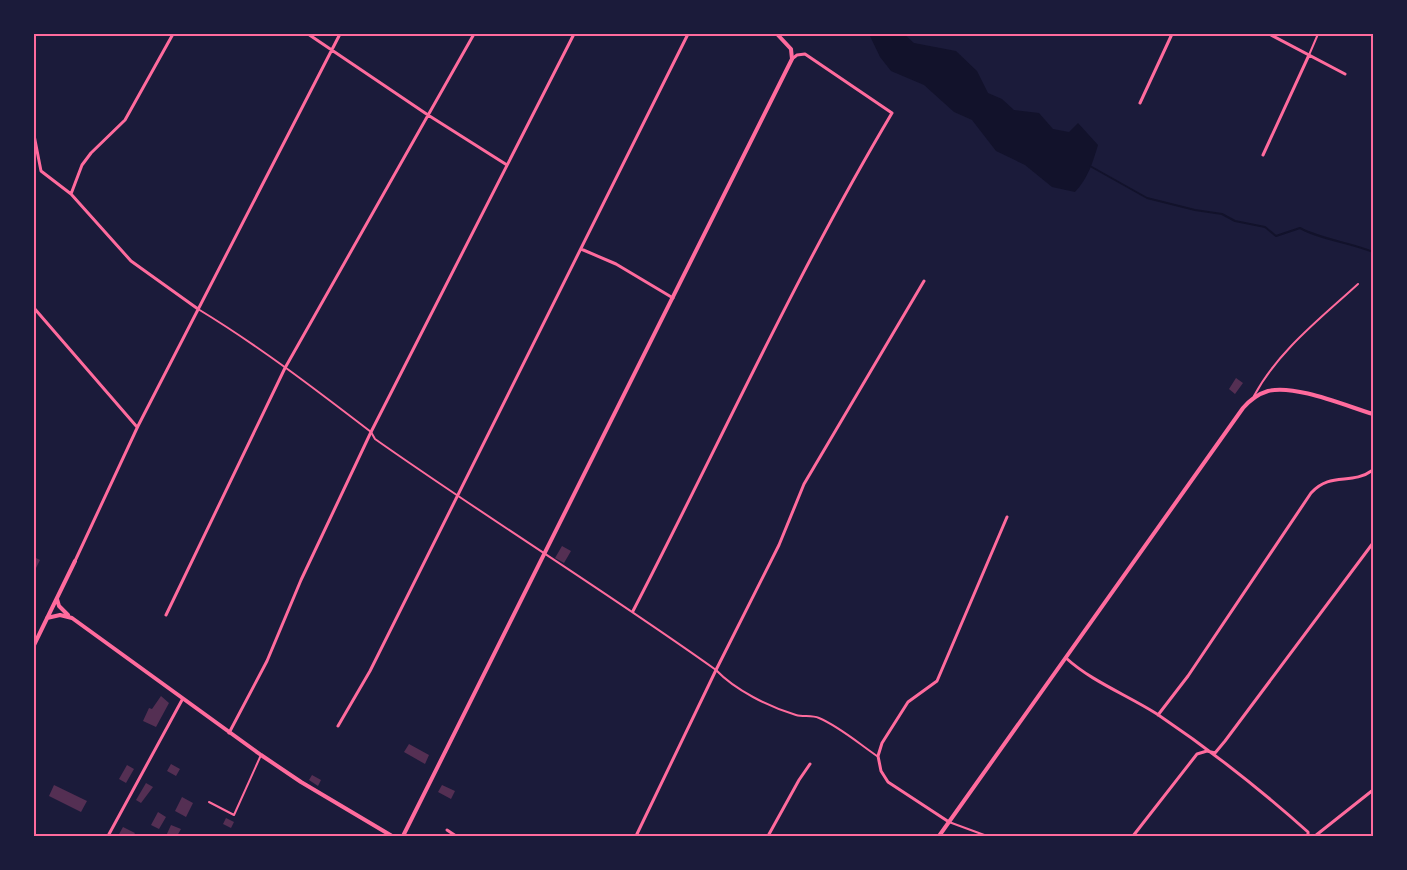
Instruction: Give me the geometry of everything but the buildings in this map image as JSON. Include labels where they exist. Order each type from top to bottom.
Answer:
[{"type":"street","points":[[71,194],[77,174],[86,158],[124,120],[173,34]]},
{"type":"street","points":[[308,34],[428,115],[507,165]]},
{"type":"street","points":[[34,645],[137,427],[340,34]]},
{"type":"street","points":[[166,616],[285,368],[474,34]]},
{"type":"street","points":[[229,733],[267,661],[301,580],[371,432],[574,34]]},
{"type":"street","points":[[338,726],[370,671],[688,34]]},
{"type":"street","points":[[777,34],[791,49],[792,59]]},
{"type":"street","points":[[1140,103],[1172,34]]},
{"type":"street","points":[[1269,34],[1345,74]]},
{"type":"street","points":[[404,836],[792,59],[798,55],[805,54],[892,113],[865,158],[780,318],[633,611]]},
{"type":"street","points":[[1263,156],[1309,54]]},
{"type":"street","points":[[34,135],[40,171],[71,194],[131,261],[198,309]]},
{"type":"street","points":[[581,249],[616,264],[673,298]]},
{"type":"street","points":[[636,836],[779,545],[804,484],[924,281]]},
{"type":"street","points":[[34,308],[137,427]]},
{"type":"street","points":[[939,836],[1232,420],[1253,398],[1269,391],[1287,390],[1373,414]]},
{"type":"street","points":[[1158,715],[1188,676],[1311,493],[1326,481],[1362,477],[1373,470]]},
{"type":"street","points":[[950,822],[888,782],[881,771],[878,756],[882,743],[908,702],[937,681],[1006,516]]},
{"type":"street","points":[[1133,836],[1196,754],[1207,751],[1215,753],[1225,741],[1373,542]]},
{"type":"street","points":[[58,596],[59,606],[72,618],[182,700],[301,782],[392,836]]},
{"type":"street","points":[[47,618],[60,616],[72,618]]},
{"type":"street","points":[[1065,657],[1076,667],[1158,715],[1207,751],[1308,834],[1315,836],[1373,790]]},
{"type":"street","points":[[108,836],[182,700]]},
{"type":"street","points":[[768,836],[810,764]]},
{"type":"street","points":[[446,830],[456,836]]},
{"type":"lane","points":[[1309,54],[1318,34]]},
{"type":"lane","points":[[1253,398],[1266,374],[1290,347],[1358,284]]},
{"type":"lane","points":[[198,309],[285,368],[371,432],[375,439],[456,496],[544,555],[633,611],[716,670],[725,679],[765,703],[796,715],[818,718],[853,737],[878,756]]},
{"type":"lane","points":[[209,802],[234,815],[261,756]]},
{"type":"lane","points":[[950,822],[987,836]]},
{"type":"shaded area","points":[[869,34],[904,34],[914,43],[956,51],[977,71],[988,93],[1002,99],[1014,110],[1039,113],[1053,129],[1069,132],[1078,123],[1098,145],[1090,170],[1080,187],[1075,192],[1052,187],[1025,165],[996,151],[972,120],[954,112],[924,85],[891,71],[880,57]]},
{"type":"waterway","points":[[1090,166],[1147,198],[1195,210],[1222,214],[1235,221],[1265,227],[1276,236],[1300,228],[1373,252]]}]
